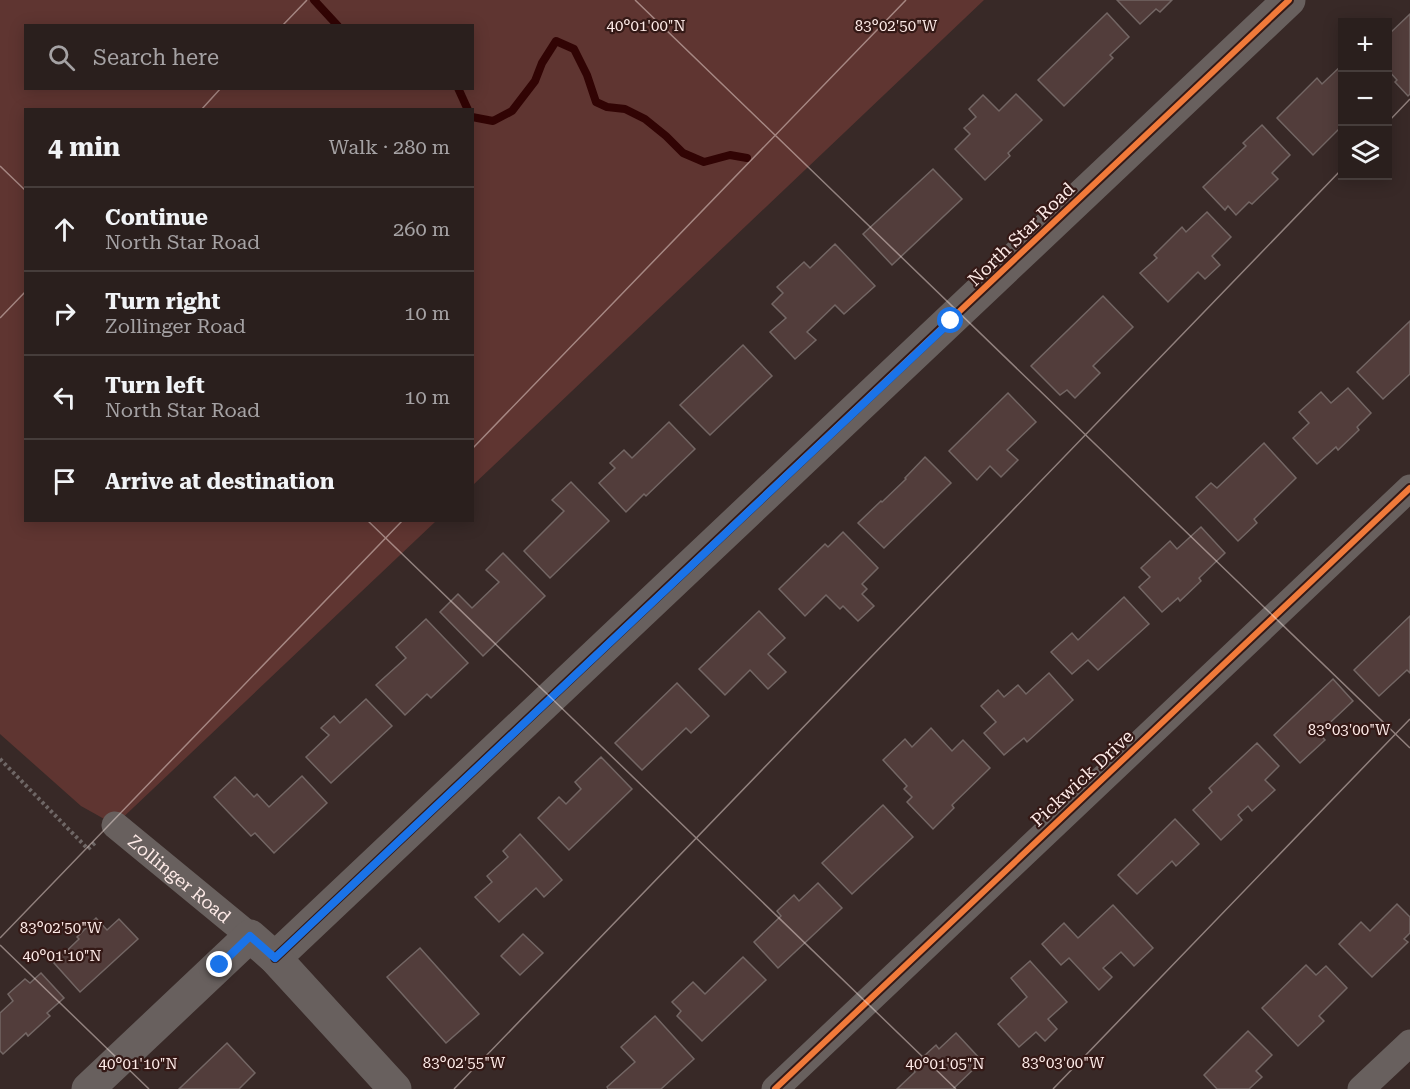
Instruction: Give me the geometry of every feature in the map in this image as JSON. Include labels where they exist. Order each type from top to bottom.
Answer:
[{"type":"street","name":"North Star Road","points":[[275,958],[1289,0]]},
{"type":"street","name":"Pickwick Drive","points":[[776,1089],[1410,488]]},
{"type":"street","name":"Zollinger Road","points":[[115,825],[275,958],[394,1089]]},
{"type":"street","points":[[88,1089],[250,936]]},
{"type":"street","points":[[1362,1089],[1410,1043]]},
{"type":"path","points":[[0,759],[88,849],[115,825]]},
{"type":"shaded area","points":[[0,0],[984,0],[474,484],[474,108],[24,108],[24,522],[435,522],[115,825],[81,806],[0,734]]},
{"type":"building","points":[[1117,0],[1172,0],[1160,12],[1156,9],[1140,24]]},
{"type":"building","points":[[1107,13],[1129,37],[1110,55],[1113,58],[1064,106],[1038,80]]},
{"type":"building","points":[[1410,14],[1410,94],[1408,96],[1395,82],[1397,80],[1392,74],[1392,31]]},
{"type":"building","points":[[1338,69],[1338,130],[1313,155],[1277,118],[1317,78],[1322,84]]},
{"type":"building","points":[[1016,94],[1042,120],[1008,153],[1010,156],[985,180],[955,149],[970,134],[964,128],[976,117],[969,109],[983,95],[999,111]]},
{"type":"building","points":[[1262,125],[1290,155],[1272,173],[1278,179],[1252,204],[1249,202],[1236,215],[1228,206],[1225,210],[1203,187],[1246,146],[1243,143]]},
{"type":"building","points":[[933,169],[962,199],[892,265],[863,234]]},
{"type":"building","points":[[1207,212],[1231,237],[1212,256],[1220,265],[1205,279],[1198,272],[1168,302],[1140,273],[1157,258],[1154,255],[1182,227],[1186,232]]},
{"type":"building","points":[[835,244],[875,286],[844,314],[835,305],[807,332],[816,340],[795,359],[770,332],[786,318],[772,304],[783,293],[777,287],[804,262],[810,268]]},
{"type":"building","points":[[1103,296],[1133,327],[1093,366],[1100,373],[1075,398],[1067,390],[1060,395],[1031,366]]},
{"type":"building","points":[[1410,321],[1410,374],[1383,399],[1357,372]]},
{"type":"building","points":[[743,345],[772,376],[710,435],[680,405]]},
{"type":"building","points":[[1348,388],[1371,413],[1357,427],[1359,430],[1338,450],[1336,447],[1317,464],[1293,438],[1309,423],[1299,412],[1321,392],[1331,403]]},
{"type":"building","points":[[1008,393],[1036,422],[1007,450],[1018,460],[1001,477],[990,466],[977,480],[949,451]]},
{"type":"building","points":[[669,422],[695,449],[626,512],[599,483],[615,468],[610,463],[624,450],[632,458]]},
{"type":"building","points":[[1264,443],[1296,478],[1254,519],[1257,523],[1238,541],[1196,497],[1211,483],[1217,488]]},
{"type":"building","points":[[925,457],[951,483],[884,548],[858,523],[906,479]]},
{"type":"building","points":[[571,482],[609,521],[550,578],[524,551],[564,511],[552,500]]},
{"type":"building","points":[[1201,527],[1225,553],[1199,578],[1201,581],[1180,601],[1178,598],[1162,612],[1139,587],[1150,577],[1141,568],[1170,541],[1177,549]]},
{"type":"building","points":[[843,532],[878,568],[862,584],[867,589],[862,594],[874,606],[858,621],[843,606],[840,609],[826,595],[805,616],[779,589],[825,544],[828,547]]},
{"type":"building","points":[[503,553],[545,596],[483,656],[440,612],[458,594],[472,608],[499,582],[486,570]]},
{"type":"building","points":[[1124,597],[1149,624],[1098,670],[1088,660],[1072,674],[1051,652],[1072,633],[1078,640]]},
{"type":"building","points":[[759,611],[785,638],[768,654],[786,672],[768,689],[750,670],[725,695],[699,669]]},
{"type":"building","points":[[1410,616],[1410,673],[1407,670],[1379,696],[1354,670]]},
{"type":"building","points":[[426,619],[468,663],[431,698],[427,694],[405,715],[376,685],[406,658],[396,647]]},
{"type":"building","points":[[1049,673],[1073,700],[1027,742],[1024,738],[1004,755],[984,733],[996,722],[981,706],[998,690],[1004,697],[1018,685],[1026,694]]},
{"type":"building","points":[[1333,679],[1353,701],[1319,733],[1325,740],[1300,763],[1274,735]]},
{"type":"building","points":[[677,683],[709,716],[691,733],[686,728],[642,770],[615,743]]},
{"type":"building","points":[[366,699],[392,726],[331,783],[306,757],[329,735],[321,728],[334,716],[340,723]]},
{"type":"building","points":[[931,728],[952,751],[963,740],[990,768],[952,805],[954,808],[933,829],[907,802],[912,797],[904,789],[907,786],[883,760],[905,739],[912,747]]},
{"type":"building","points":[[1257,743],[1279,766],[1265,780],[1275,790],[1252,811],[1248,806],[1238,815],[1242,820],[1221,840],[1193,810],[1212,792],[1209,788]]},
{"type":"building","points":[[601,757],[632,789],[569,850],[538,818],[559,797],[566,804],[581,789],[575,782]]},
{"type":"building","points":[[302,776],[327,803],[274,853],[255,833],[251,836],[214,797],[235,777],[254,797],[257,794],[269,807]]},
{"type":"building","points":[[883,805],[913,837],[852,894],[822,863]]},
{"type":"building","points":[[1175,819],[1199,844],[1176,866],[1172,861],[1137,894],[1118,875]]},
{"type":"building","points":[[520,834],[562,880],[544,897],[536,888],[499,922],[475,897],[492,882],[487,876],[508,857],[503,851]]},
{"type":"building","points":[[818,883],[842,908],[778,968],[754,942],[781,916],[777,911],[794,895],[799,901]]},
{"type":"building","points":[[1397,904],[1410,917],[1410,933],[1404,939],[1408,942],[1372,977],[1339,944],[1361,922],[1370,931]]},
{"type":"building","points":[[1113,905],[1153,948],[1134,966],[1121,952],[1103,968],[1112,977],[1099,990],[1069,958],[1061,965],[1042,944],[1064,923],[1078,938]]},
{"type":"building","points":[[96,918],[107,930],[119,919],[138,939],[80,992],[54,963],[79,939],[77,937]]},
{"type":"building","points":[[523,934],[543,953],[520,975],[501,956]]},
{"type":"building","points":[[420,948],[479,1014],[446,1043],[387,977]]},
{"type":"building","points":[[743,957],[766,980],[702,1041],[677,1016],[681,1011],[672,1002],[693,982],[705,994]]},
{"type":"building","points":[[1030,961],[1067,1002],[1048,1019],[1057,1029],[1045,1041],[1036,1032],[1019,1047],[998,1024],[1027,997],[1011,978]]},
{"type":"building","points":[[1306,965],[1316,975],[1326,966],[1347,988],[1319,1016],[1324,1021],[1298,1046],[1262,1008]]},
{"type":"building","points":[[41,973],[64,998],[47,1013],[50,1016],[28,1036],[26,1033],[3,1054],[0,1051],[0,1013],[13,1001],[8,994],[25,979],[30,983]]},
{"type":"building","points":[[655,1016],[694,1059],[661,1089],[608,1089],[607,1087],[635,1062],[621,1047]]},
{"type":"building","points":[[1248,1031],[1272,1055],[1256,1071],[1262,1077],[1249,1089],[1217,1089],[1204,1075]]},
{"type":"building","points":[[956,1033],[982,1061],[953,1089],[897,1089],[915,1072],[911,1068],[936,1045],[939,1049]]},
{"type":"building","points":[[227,1043],[255,1073],[239,1089],[179,1089]]},
{"type":"waterway","points":[[314,0],[336,24]]},
{"type":"waterway","points":[[474,117],[493,121],[512,111],[535,81],[542,63],[556,41],[574,49],[587,75],[596,102],[607,107],[625,109],[645,119],[683,153],[704,162],[730,155],[747,158]]},
{"type":"waterway","points":[[459,90],[467,108]]},
{"type":"cycle path","points":[[275,958],[1289,0]]},
{"type":"cycle path","points":[[775,1089],[1410,488]]},
{"type":"route","points":[[220,965],[250,936],[275,958],[951,321]]}]
